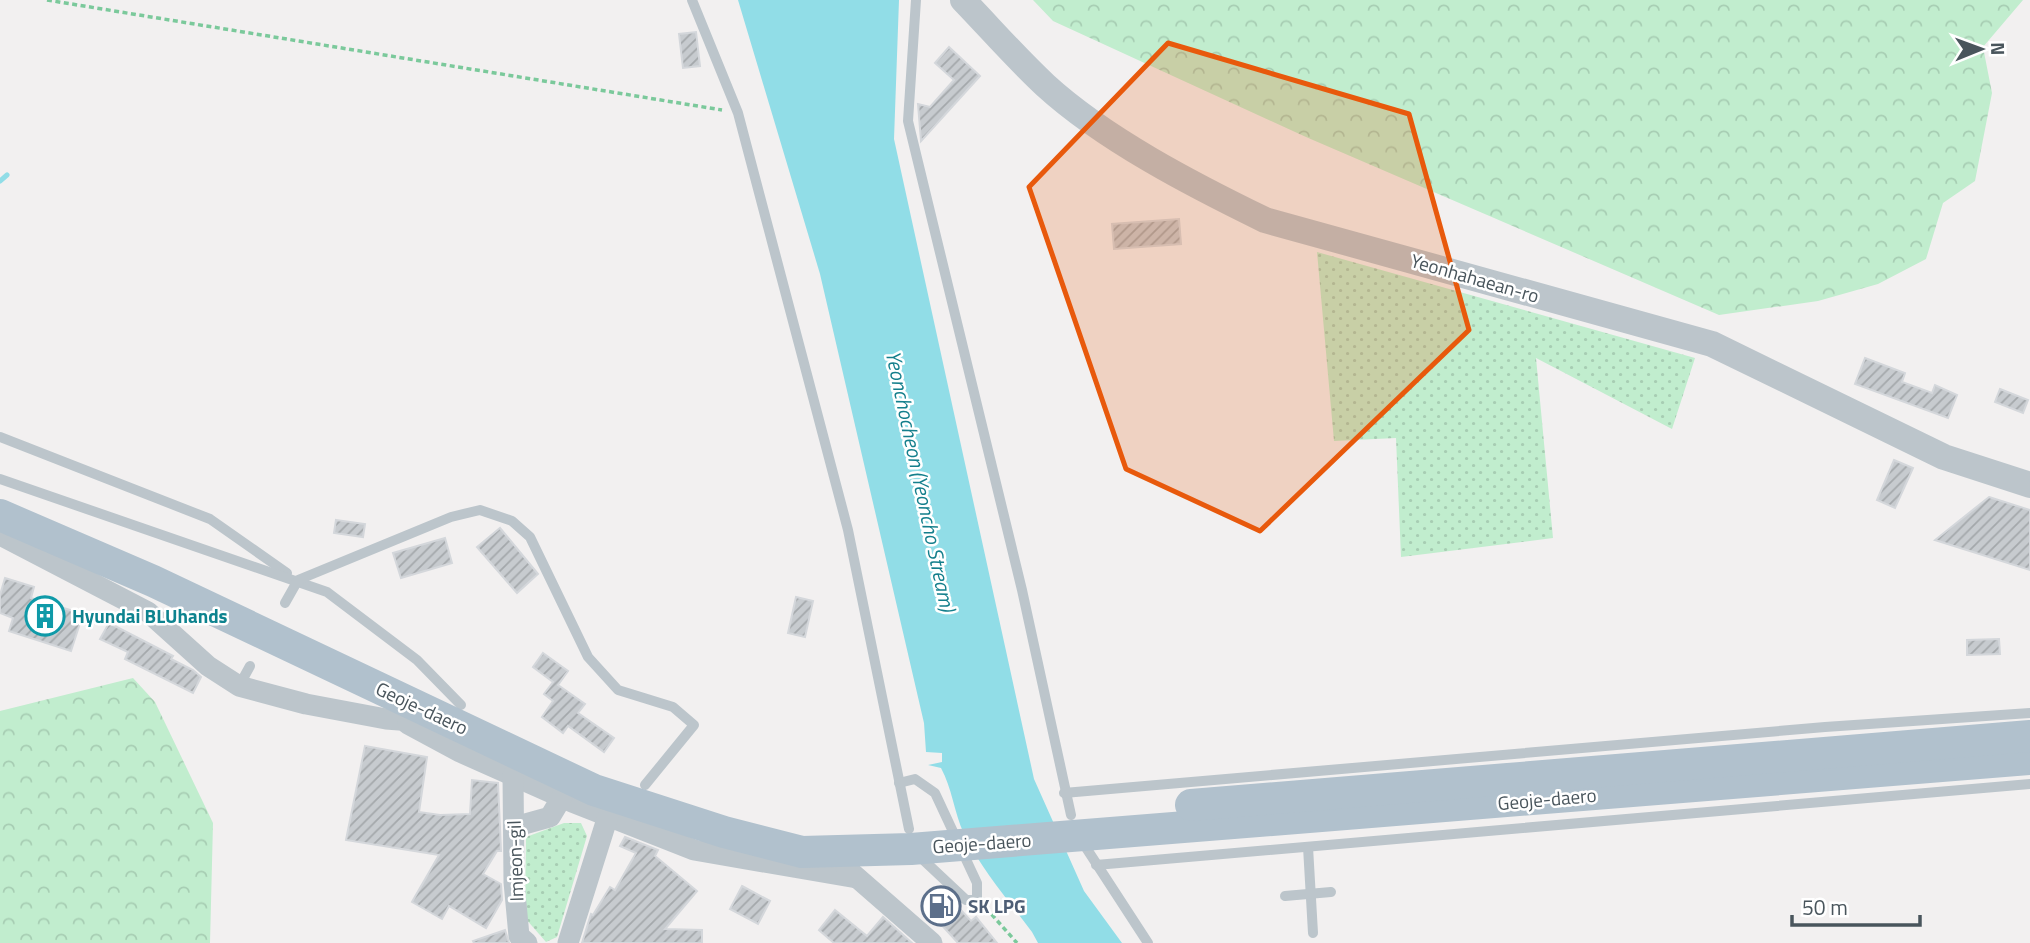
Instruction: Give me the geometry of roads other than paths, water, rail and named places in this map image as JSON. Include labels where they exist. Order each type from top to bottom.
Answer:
[{"type":"main road","name":"Geoje-daero","points":[[0,497],[459,715],[594,790],[724,832],[802,852],[827,852],[1071,815],[2030,736]]},
{"type":"main road","name":"Geoje-daero","points":[[0,515],[459,715],[606,772],[724,812],[796,830],[910,839]]},
{"type":"main road","name":"Geoje-daero","points":[[1071,815],[2030,759]]},
{"type":"street","name":"Yeonhahaean-ro","points":[[963,0],[1046,86],[1110,133],[1202,189],[1265,220],[1712,344],[1944,457],[2030,485]]},
{"type":"street","points":[[0,535],[148,612],[208,666],[239,686],[306,704],[400,720],[459,715]]},
{"type":"street","points":[[400,720],[562,797],[694,850],[857,877]]},
{"type":"street","name":"Imjeon-gil","points":[[513,775],[519,936],[527,943]]},
{"type":"street","points":[[514,827],[550,817],[562,797]]},
{"type":"street","points":[[568,943],[608,816]]},
{"type":"street","points":[[827,852],[932,943]]},
{"type":"lane","points":[[692,0],[738,113],[848,530],[910,839],[966,900],[977,900],[977,883],[935,793],[915,779],[899,783]]},
{"type":"lane","points":[[916,0],[908,121],[1022,590],[1071,815],[1096,865],[1148,943]]},
{"type":"lane","points":[[0,437],[210,519],[298,580]]},
{"type":"lane","points":[[0,479],[327,592],[417,660],[459,715]]},
{"type":"lane","points":[[285,603],[298,580],[451,517],[480,510],[512,521],[530,537],[588,657],[618,690],[673,707],[694,725],[645,785]]},
{"type":"lane","points":[[239,686],[250,666]]},
{"type":"lane","points":[[1071,815],[1812,728],[2030,713]]},
{"type":"lane","points":[[1096,865],[2030,784]]},
{"type":"lane","points":[[1308,847],[1313,933]]},
{"type":"lane","points":[[1285,896],[1331,892]]},
{"type":"water","name":"Yeonchocheon (Yeoncho Stream)","points":[[738,0],[899,0],[894,139],[1034,779],[1084,891],[1122,943],[1038,943],[971,847],[941,768],[928,765],[942,762],[942,753],[926,752],[924,723],[820,274]]},
{"type":"waterway","points":[[0,181],[7,175]]},
{"type":"place","name":"Hyundai BLUhands","points":[[45,616]]},
{"type":"place","name":"SK LPG","points":[[941,906]]}]
